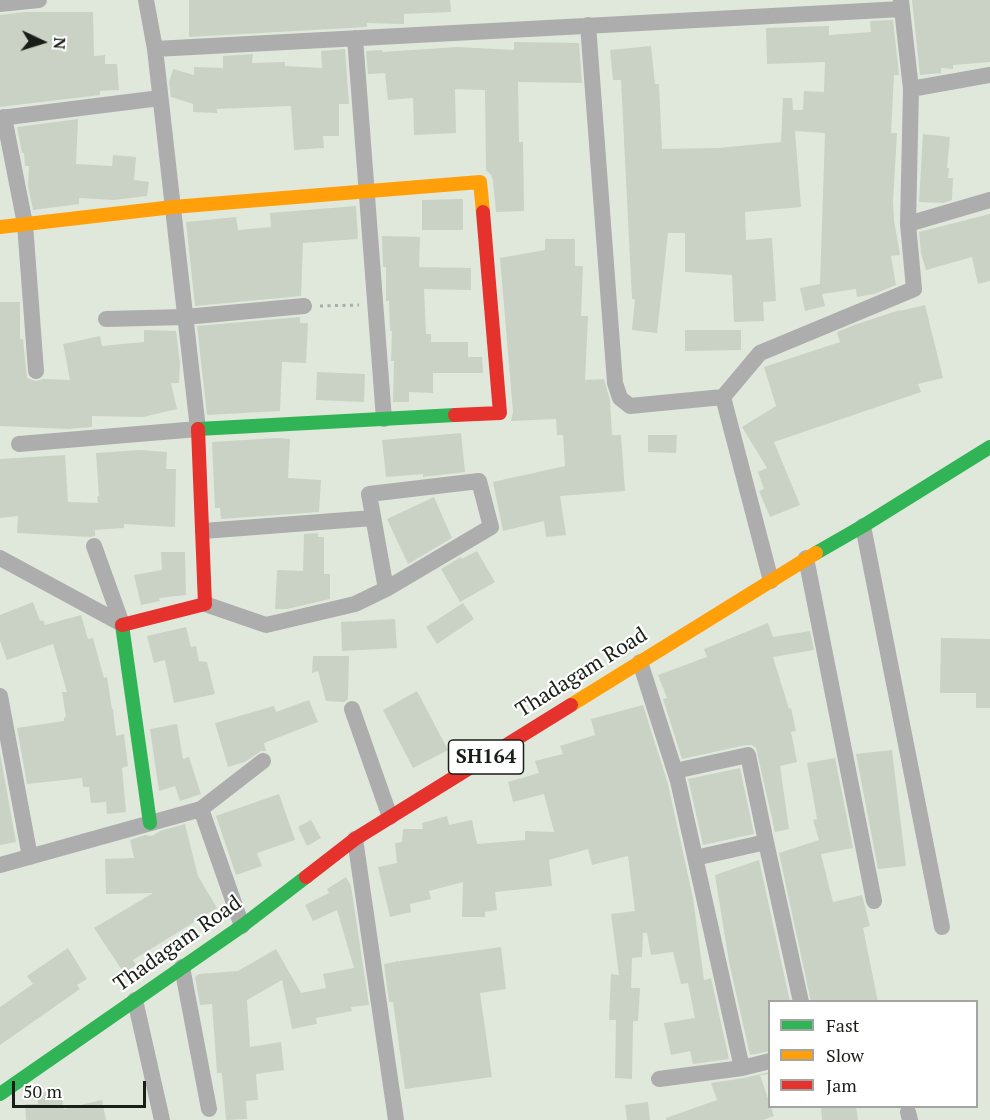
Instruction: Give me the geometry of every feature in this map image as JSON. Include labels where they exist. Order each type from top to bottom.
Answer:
[{"type":"street","points":[[0,4],[39,0]]},
{"type":"street","points":[[146,0],[155,49],[198,429],[205,604]]},
{"type":"street","points":[[155,49],[588,25],[902,4],[910,89],[909,224],[914,289],[760,353],[723,397],[630,406],[620,398],[615,383],[588,25]]},
{"type":"street","points":[[355,38],[384,419]]},
{"type":"street","points":[[910,89],[990,75]]},
{"type":"street","points":[[36,371],[25,224],[2,117],[160,98]]},
{"type":"street","points":[[0,227],[173,207],[480,182],[500,413],[198,429],[19,444]]},
{"type":"street","points":[[909,224],[990,200]]},
{"type":"street","points":[[106,319],[185,317],[304,306]]},
{"type":"street","points":[[723,397],[771,581]]},
{"type":"street","name":"Thadagam Road","points":[[0,1094],[242,926],[355,839],[806,558],[863,526],[990,447]]},
{"type":"street","points":[[0,558],[122,624],[205,604],[266,625],[355,604],[386,589],[491,527],[479,481],[369,494],[386,589]]},
{"type":"street","points":[[202,531],[373,518]]},
{"type":"street","points":[[863,526],[942,927]]},
{"type":"street","points":[[94,546],[122,624],[150,823]]},
{"type":"street","points":[[806,558],[874,901]]},
{"type":"street","points":[[640,662],[675,771],[742,1068]]},
{"type":"street","points":[[0,696],[30,856]]},
{"type":"street","points":[[352,709],[390,817]]},
{"type":"street","points":[[675,771],[748,755],[801,1000]]},
{"type":"street","points":[[0,865],[201,809],[263,761]]},
{"type":"street","points":[[201,809],[242,926]]},
{"type":"street","points":[[355,839],[396,1120]]},
{"type":"street","points":[[695,858],[766,842]]},
{"type":"street","points":[[182,967],[209,1109]]},
{"type":"street","points":[[135,1000],[162,1120]]},
{"type":"street","points":[[659,1079],[742,1068],[768,1062]]},
{"type":"path","points":[[304,306],[375,304]]},
{"type":"building","points":[[189,0],[450,0],[451,12],[404,14],[404,24],[367,23],[367,27],[189,37]]},
{"type":"building","points":[[912,0],[990,0],[990,62],[953,65],[953,69],[941,68],[941,73],[920,75]]},
{"type":"building","points":[[25,12],[93,12],[94,56],[105,55],[105,64],[117,64],[119,90],[100,91],[100,95],[0,107],[0,15]]},
{"type":"building","points":[[893,20],[899,75],[894,75],[891,133],[897,133],[893,201],[900,255],[891,256],[896,285],[874,294],[857,297],[856,289],[822,294],[825,306],[805,311],[800,288],[820,284],[825,133],[795,131],[801,207],[745,212],[746,240],[772,238],[776,301],[763,302],[764,321],[734,322],[732,275],[685,272],[685,233],[668,233],[657,333],[632,330],[635,299],[632,299],[621,80],[613,80],[610,50],[651,46],[655,84],[659,84],[662,149],[718,148],[781,142],[783,98],[792,98],[793,110],[803,110],[804,91],[824,92],[825,62],[767,64],[766,28],[829,26],[829,35],[871,32],[870,21]]},
{"type":"building","points":[[514,42],[579,43],[582,83],[518,82],[519,142],[523,142],[524,211],[496,212],[493,181],[486,170],[485,90],[455,89],[456,133],[414,135],[413,98],[388,100],[385,73],[368,74],[366,51],[457,47],[514,50]]},
{"type":"building","points":[[345,49],[349,104],[339,104],[339,136],[323,136],[324,148],[294,150],[291,106],[217,109],[217,113],[193,112],[193,104],[171,97],[169,82],[173,69],[194,75],[194,67],[223,68],[223,56],[253,54],[252,63],[285,62],[285,66],[322,68],[321,51]]},
{"type":"building","points":[[78,119],[76,164],[112,166],[113,155],[136,157],[134,180],[149,182],[147,196],[114,200],[79,198],[79,204],[33,210],[28,186],[29,166],[25,166],[17,127]]},
{"type":"building","points":[[923,134],[950,137],[947,168],[949,168],[948,178],[953,178],[952,200],[943,203],[919,202]]},
{"type":"building","points":[[463,199],[463,230],[422,230],[422,200]]},
{"type":"building","points":[[356,206],[358,239],[303,243],[301,296],[195,306],[186,222],[236,217],[238,230],[271,227],[270,213]]},
{"type":"building","points":[[990,214],[990,281],[978,284],[972,257],[926,270],[921,253],[919,232]]},
{"type":"building","points":[[382,236],[420,237],[419,267],[471,268],[471,290],[424,289],[426,334],[431,334],[431,342],[468,342],[468,357],[482,357],[483,373],[433,373],[433,393],[409,392],[409,402],[393,402],[394,361],[391,361],[392,331],[390,331],[389,301],[386,301],[386,267],[383,267]]},
{"type":"building","points":[[545,239],[575,239],[575,266],[583,266],[581,316],[588,316],[585,380],[604,379],[610,400],[612,435],[621,435],[625,491],[560,496],[566,535],[546,537],[544,521],[503,531],[493,482],[565,466],[563,435],[557,435],[556,419],[511,421],[513,412],[500,258],[545,250]]},
{"type":"building","points":[[0,302],[20,302],[20,339],[23,339],[27,378],[36,381],[70,380],[63,344],[100,336],[102,346],[144,342],[144,330],[176,331],[180,363],[179,383],[171,383],[177,409],[143,417],[92,416],[92,427],[68,429],[0,426]]},
{"type":"building","points":[[925,305],[943,378],[918,384],[921,392],[774,442],[800,505],[770,517],[759,491],[764,489],[758,472],[767,468],[742,427],[776,406],[764,367],[840,342],[837,332],[857,324],[900,310]]},
{"type":"building","points":[[300,317],[300,323],[308,323],[306,363],[282,362],[280,411],[207,415],[197,326]]},
{"type":"building","points":[[685,330],[741,330],[741,350],[685,351]]},
{"type":"building","points":[[317,372],[365,374],[364,402],[316,400]]},
{"type":"building","points":[[461,433],[465,472],[423,477],[423,474],[386,477],[382,440]]},
{"type":"building","points":[[648,435],[677,435],[676,453],[648,452]]},
{"type":"building","points":[[290,439],[288,478],[321,480],[319,512],[221,519],[220,508],[215,508],[212,442]]},
{"type":"building","points":[[140,450],[167,452],[166,469],[176,469],[175,527],[124,524],[124,528],[95,530],[95,536],[90,537],[17,533],[18,516],[0,518],[0,459],[65,455],[68,502],[98,503],[96,453]]},
{"type":"building","points":[[434,497],[452,538],[408,564],[387,519]]},
{"type":"building","points":[[318,533],[318,537],[324,537],[324,574],[330,574],[330,599],[287,609],[275,609],[277,570],[303,571],[304,534]]},
{"type":"building","points":[[477,551],[495,582],[460,602],[441,569]]},
{"type":"building","points":[[161,552],[185,552],[186,595],[159,598],[160,601],[141,605],[134,575],[162,570]]},
{"type":"building","points":[[33,602],[40,621],[43,620],[45,625],[81,615],[88,639],[93,638],[104,678],[107,677],[116,736],[124,734],[128,766],[122,768],[126,812],[107,814],[106,802],[91,803],[89,787],[83,787],[82,778],[27,784],[17,728],[64,721],[66,717],[62,692],[67,692],[53,644],[7,660],[0,641],[0,615]]},
{"type":"building","points":[[463,603],[474,619],[437,644],[426,627]]},
{"type":"building","points":[[395,619],[397,648],[342,651],[341,622]]},
{"type":"building","points":[[768,623],[773,637],[810,631],[814,650],[773,657],[789,709],[791,708],[796,731],[791,732],[797,762],[780,766],[789,829],[775,832],[756,748],[746,745],[682,759],[663,699],[667,698],[658,675],[707,657],[704,649]]},
{"type":"building","points":[[186,627],[191,647],[196,646],[199,661],[207,662],[215,694],[174,703],[165,660],[154,663],[147,636]]},
{"type":"building","points":[[941,638],[990,639],[990,708],[976,708],[976,693],[940,693]]},
{"type":"building","points":[[313,656],[349,656],[348,699],[344,702],[326,701],[318,671],[312,673]]},
{"type":"building","points":[[417,691],[448,750],[413,768],[383,710]]},
{"type":"building","points":[[309,700],[318,722],[264,743],[266,751],[261,751],[245,762],[228,767],[215,723],[274,706],[276,712]]},
{"type":"building","points":[[643,705],[668,784],[693,898],[704,980],[711,978],[729,1059],[693,1064],[690,1051],[671,1055],[664,1023],[695,1018],[688,983],[681,984],[673,952],[651,955],[647,933],[643,933],[642,957],[632,958],[631,988],[640,988],[638,1021],[633,1021],[632,1079],[615,1078],[616,1020],[609,1020],[611,974],[619,975],[611,914],[635,911],[628,856],[592,865],[588,849],[549,860],[552,886],[495,892],[497,910],[485,912],[485,917],[462,917],[463,882],[429,891],[431,899],[410,904],[411,912],[390,917],[378,867],[397,863],[395,843],[402,842],[403,829],[423,829],[422,823],[447,816],[449,825],[472,820],[477,844],[525,840],[525,831],[554,832],[544,794],[513,802],[508,782],[539,773],[535,761],[563,754],[560,746],[595,735],[591,719]]},
{"type":"building","points":[[177,724],[183,759],[189,757],[201,794],[180,801],[175,786],[159,791],[150,729]]},
{"type":"building","points":[[892,750],[906,866],[878,869],[856,754]]},
{"type":"building","points":[[0,753],[16,842],[0,845]]},
{"type":"building","points":[[835,758],[853,848],[821,854],[833,902],[862,895],[870,926],[863,928],[878,1000],[811,1000],[779,853],[819,840],[813,820],[817,819],[807,763]]},
{"type":"building","points":[[740,768],[754,834],[703,845],[688,779]]},
{"type":"building","points":[[279,794],[295,840],[257,853],[262,866],[236,875],[216,816]]},
{"type":"building","points":[[311,820],[321,838],[307,846],[298,827]]},
{"type":"building","points":[[185,824],[198,876],[217,908],[133,960],[136,965],[124,973],[94,928],[153,893],[106,894],[105,859],[134,858],[130,840],[145,835],[152,836],[160,831]]},
{"type":"building","points":[[759,860],[790,1000],[768,1000],[768,1051],[750,1055],[729,962],[715,875]]},
{"type":"building","points":[[346,877],[351,886],[369,1005],[351,1007],[352,1011],[316,1018],[317,1024],[292,1029],[282,980],[247,1000],[250,1047],[281,1042],[284,1070],[256,1074],[258,1100],[246,1101],[247,1119],[226,1120],[222,1073],[217,1073],[212,1004],[200,1005],[195,977],[199,974],[238,971],[276,949],[301,993],[326,988],[323,974],[354,968],[337,910],[313,921],[305,905],[329,893],[327,889]]},
{"type":"building","points":[[501,947],[506,989],[480,993],[492,1077],[405,1089],[393,1002],[389,1002],[384,964]]},
{"type":"building","points":[[68,948],[87,979],[77,985],[80,989],[0,1045],[0,1007],[33,984],[27,976]]},
{"type":"building","points":[[768,1072],[760,1075],[768,1098],[768,1108],[771,1108],[774,1116],[763,1120],[666,1120],[666,1118],[717,1100],[711,1083]]},
{"type":"building","points":[[60,1088],[64,1109],[102,1100],[106,1120],[26,1120],[25,1104],[38,1104],[36,1094]]},
{"type":"building","points":[[648,1102],[650,1120],[627,1120],[625,1105]]},
{"type":"building","points":[[821,1108],[856,1108],[858,1120],[822,1120]]},
{"type":"traffic: fast","points":[[198,429],[455,415]]},
{"type":"traffic: fast","points":[[816,553],[990,447]]},
{"type":"traffic: fast","points":[[122,625],[150,823]]},
{"type":"traffic: fast","points":[[0,1094],[242,926],[306,877]]},
{"type":"traffic: slow","points":[[0,227],[173,207],[480,182],[483,212]]},
{"type":"traffic: slow","points":[[571,705],[816,553]]},
{"type":"traffic: jam","points":[[455,415],[500,413],[483,212]]},
{"type":"traffic: jam","points":[[122,625],[205,604],[198,429]]},
{"type":"traffic: jam","points":[[306,877],[355,839],[571,705]]}]
